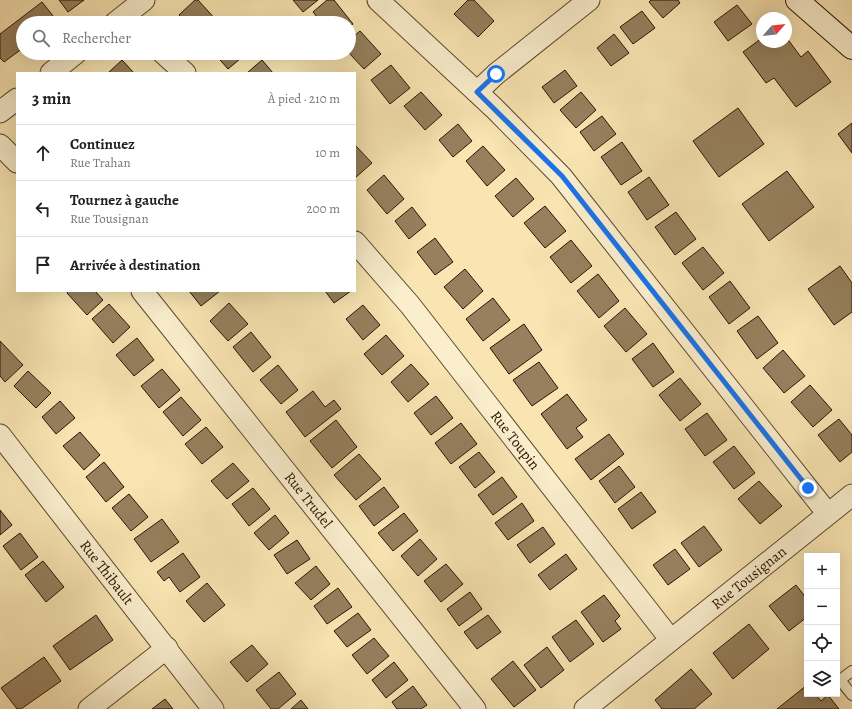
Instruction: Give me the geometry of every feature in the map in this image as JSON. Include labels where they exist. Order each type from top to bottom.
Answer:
[{"type":"street","points":[[128,16],[144,0]]},
{"type":"street","points":[[378,0],[477,92],[562,176],[828,514]]},
{"type":"street","points":[[477,92],[496,74],[589,0]]},
{"type":"street","points":[[797,0],[852,48]]},
{"type":"street","points":[[52,72],[67,60]]},
{"type":"street","points":[[171,60],[184,72]]},
{"type":"street","points":[[0,112],[16,100]]},
{"type":"street","points":[[0,145],[16,161]]},
{"type":"street","name":"Rue Toupin","points":[[356,243],[410,305],[671,640]]},
{"type":"street","name":"Rue Trudel","points":[[143,292],[475,709]]},
{"type":"street","name":"Rue Thibault","points":[[0,435],[213,709]]},
{"type":"street","name":"Rue Tousignan","points":[[585,709],[852,495]]},
{"type":"street","points":[[88,709],[167,648]]},
{"type":"lane","points":[[852,671],[840,680],[852,696]]},
{"type":"building","points":[[59,0],[84,0],[68,12]]},
{"type":"building","points":[[195,0],[198,0],[212,16],[180,16],[179,15]]},
{"type":"building","points":[[293,0],[318,0],[303,12]]},
{"type":"building","points":[[327,0],[334,0],[347,16],[316,16],[313,12]]},
{"type":"building","points":[[468,0],[474,0],[494,21],[478,37],[454,14]]},
{"type":"building","points":[[651,0],[678,0],[680,3],[663,18],[649,2]]},
{"type":"building","points":[[42,2],[53,16],[24,16]]},
{"type":"building","points":[[737,5],[752,24],[728,41],[714,22]]},
{"type":"building","points":[[642,11],[655,28],[633,44],[620,27]]},
{"type":"building","points":[[16,22],[16,53],[4,62],[0,58],[0,34]]},
{"type":"building","points":[[360,31],[381,54],[364,69],[356,60],[356,34]]},
{"type":"building","points":[[614,34],[629,53],[611,66],[597,48]]},
{"type":"building","points":[[756,42],[756,48],[792,48],[792,45],[801,57],[808,51],[831,82],[796,107],[774,78],[766,83],[743,52]]},
{"type":"building","points":[[122,60],[133,72],[109,72]]},
{"type":"building","points":[[220,60],[239,60],[228,69]]},
{"type":"building","points":[[262,60],[272,72],[248,72]]},
{"type":"building","points":[[391,65],[410,88],[390,104],[371,80]]},
{"type":"building","points":[[565,70],[577,86],[554,103],[542,87]]},
{"type":"building","points":[[421,92],[442,115],[425,130],[404,106]]},
{"type":"building","points":[[581,92],[596,110],[576,128],[560,110]]},
{"type":"building","points":[[738,108],[764,144],[719,177],[693,141]]},
{"type":"building","points":[[602,116],[616,134],[594,151],[580,132]]},
{"type":"building","points":[[852,123],[852,153],[838,134]]},
{"type":"building","points":[[458,124],[472,141],[453,157],[439,140]]},
{"type":"building","points":[[622,142],[642,171],[621,185],[601,157]]},
{"type":"building","points":[[356,146],[372,163],[356,177]]},
{"type":"building","points":[[483,146],[505,170],[487,186],[466,161]]},
{"type":"building","points":[[787,171],[814,207],[769,241],[742,204]]},
{"type":"building","points":[[384,175],[404,199],[387,214],[367,190]]},
{"type":"building","points":[[649,177],[669,205],[647,220],[628,192]]},
{"type":"building","points":[[516,178],[534,199],[513,217],[495,196]]},
{"type":"building","points":[[545,206],[566,231],[545,248],[524,223]]},
{"type":"building","points":[[412,207],[426,225],[409,239],[395,221]]},
{"type":"building","points":[[676,212],[696,239],[675,255],[655,227]]},
{"type":"building","points":[[435,238],[453,262],[435,275],[417,252]]},
{"type":"building","points":[[571,240],[592,266],[571,283],[550,257]]},
{"type":"building","points":[[703,247],[724,273],[703,290],[682,263]]},
{"type":"building","points":[[840,266],[852,283],[852,312],[834,325],[808,289]]},
{"type":"building","points":[[465,269],[483,291],[463,309],[444,287]]},
{"type":"building","points":[[598,274],[619,301],[599,318],[577,291]]},
{"type":"building","points":[[730,281],[750,308],[729,324],[709,297]]},
{"type":"building","points":[[96,292],[103,300],[87,315],[67,293]]},
{"type":"building","points":[[190,292],[219,292],[201,306]]},
{"type":"building","points":[[326,292],[350,292],[334,303]]},
{"type":"building","points":[[493,298],[510,320],[483,341],[466,319]]},
{"type":"building","points":[[229,303],[248,324],[228,341],[210,321]]},
{"type":"building","points":[[109,304],[130,327],[113,343],[92,319]]},
{"type":"building","points":[[363,305],[380,325],[363,340],[346,319]]},
{"type":"building","points":[[625,308],[647,334],[626,352],[604,326]]},
{"type":"building","points":[[758,316],[778,343],[757,359],[737,331]]},
{"type":"building","points":[[524,324],[542,350],[509,374],[490,348]]},
{"type":"building","points":[[251,332],[271,357],[253,372],[233,347]]},
{"type":"building","points":[[386,335],[404,356],[382,375],[364,354]]},
{"type":"building","points":[[137,338],[154,360],[134,376],[116,355]]},
{"type":"building","points":[[0,341],[23,365],[5,382],[0,376]]},
{"type":"building","points":[[653,343],[674,372],[653,387],[632,359]]},
{"type":"building","points":[[783,350],[805,376],[784,393],[763,368]]},
{"type":"building","points":[[539,362],[558,388],[532,406],[513,380]]},
{"type":"building","points":[[411,364],[429,384],[408,402],[391,382]]},
{"type":"building","points":[[278,365],[298,390],[281,404],[260,380]]},
{"type":"building","points":[[162,369],[180,390],[159,408],[141,386]]},
{"type":"building","points":[[28,371],[51,393],[36,408],[14,386]]},
{"type":"building","points":[[680,378],[701,404],[680,421],[659,395]]},
{"type":"building","points":[[810,385],[832,410],[813,427],[791,402]]},
{"type":"building","points":[[313,391],[325,407],[334,400],[341,409],[305,437],[286,412]]},
{"type":"building","points":[[567,394],[587,420],[576,428],[583,437],[567,449],[541,414]]},
{"type":"building","points":[[436,396],[453,418],[431,435],[414,413]]},
{"type":"building","points":[[181,397],[201,420],[183,436],[163,412]]},
{"type":"building","points":[[60,401],[75,418],[56,434],[42,417]]},
{"type":"building","points":[[707,413],[727,440],[705,456],[685,429]]},
{"type":"building","points":[[839,419],[852,435],[852,452],[840,462],[818,435]]},
{"type":"building","points":[[336,420],[357,447],[332,468],[310,441]]},
{"type":"building","points":[[461,423],[477,444],[451,464],[435,443]]},
{"type":"building","points":[[206,427],[223,447],[202,464],[185,444]]},
{"type":"building","points":[[80,432],[100,455],[84,470],[63,446]]},
{"type":"building","points":[[609,434],[624,454],[591,480],[575,459]]},
{"type":"building","points":[[734,446],[755,473],[734,489],[713,462]]},
{"type":"building","points":[[479,452],[495,472],[475,488],[459,467]]},
{"type":"building","points":[[359,454],[381,479],[356,500],[334,475]]},
{"type":"building","points":[[104,462],[124,487],[106,502],[86,477]]},
{"type":"building","points":[[233,463],[249,481],[227,499],[211,481]]},
{"type":"building","points":[[619,466],[635,487],[615,503],[599,481]]},
{"type":"building","points":[[502,477],[517,497],[493,515],[478,495]]},
{"type":"building","points":[[759,481],[782,506],[760,524],[738,499]]},
{"type":"building","points":[[384,487],[399,507],[374,526],[359,506]]},
{"type":"building","points":[[253,488],[270,509],[249,526],[232,504]]},
{"type":"building","points":[[641,492],[656,512],[632,529],[618,509]]},
{"type":"building","points":[[129,494],[148,517],[131,531],[112,508]]},
{"type":"building","points":[[522,503],[534,521],[508,540],[495,523]]},
{"type":"building","points":[[0,510],[12,525],[0,535]]},
{"type":"building","points":[[404,513],[418,531],[393,551],[378,533]]},
{"type":"building","points":[[275,515],[289,533],[269,550],[254,533]]},
{"type":"building","points":[[162,519],[179,542],[151,562],[134,539]]},
{"type":"building","points":[[704,526],[722,550],[699,567],[681,543]]},
{"type":"building","points":[[543,527],[555,544],[530,563],[517,545]]},
{"type":"building","points":[[20,533],[38,557],[21,570],[3,546]]},
{"type":"building","points":[[420,539],[437,559],[418,576],[401,556]]},
{"type":"building","points":[[297,540],[310,559],[287,574],[274,555]]},
{"type":"building","points":[[675,549],[690,569],[668,585],[653,565]]},
{"type":"building","points":[[183,553],[200,577],[180,592],[169,577],[164,581],[157,572]]},
{"type":"building","points":[[566,554],[577,569],[550,590],[538,575]]},
{"type":"building","points":[[43,561],[64,587],[46,602],[25,575]]},
{"type":"building","points":[[446,564],[463,584],[441,602],[424,581]]},
{"type":"building","points":[[316,566],[330,584],[311,600],[295,583]]},
{"type":"building","points":[[207,583],[225,605],[204,622],[186,601]]},
{"type":"building","points":[[796,585],[804,595],[804,619],[789,631],[769,606]]},
{"type":"building","points":[[338,588],[352,607],[327,624],[314,606]]},
{"type":"building","points":[[470,592],[482,609],[459,626],[447,609]]},
{"type":"building","points":[[604,595],[620,616],[615,621],[621,629],[603,642],[581,612]]},
{"type":"building","points":[[358,613],[371,630],[347,647],[334,631]]},
{"type":"building","points":[[96,615],[113,640],[70,670],[53,646]]},
{"type":"building","points":[[488,615],[501,632],[477,649],[464,632]]},
{"type":"building","points":[[576,620],[594,644],[570,662],[552,637]]},
{"type":"building","points":[[749,624],[769,649],[733,679],[713,653]]},
{"type":"building","points":[[374,638],[389,656],[367,674],[352,655]]},
{"type":"building","points":[[252,645],[268,664],[247,682],[230,662]]},
{"type":"building","points":[[547,647],[564,670],[541,688],[524,665]]},
{"type":"building","points":[[44,657],[61,681],[21,709],[17,709],[1,688]]},
{"type":"building","points":[[513,661],[536,690],[514,707],[491,679]]},
{"type":"building","points":[[394,662],[408,680],[386,698],[372,680]]},
{"type":"building","points":[[691,669],[712,694],[694,709],[662,709],[655,700]]},
{"type":"building","points":[[279,672],[296,694],[278,709],[271,709],[256,690]]},
{"type":"building","points":[[413,686],[427,705],[421,709],[397,709],[392,702]]},
{"type":"building","points":[[804,687],[804,697],[818,697],[821,701],[826,697],[830,697],[839,709],[777,709]]},
{"type":"building","points":[[165,699],[173,709],[152,709]]},
{"type":"building","points":[[301,700],[308,709],[291,709]]},
{"type":"route","points":[[496,74],[477,92],[562,176],[808,488]]}]
